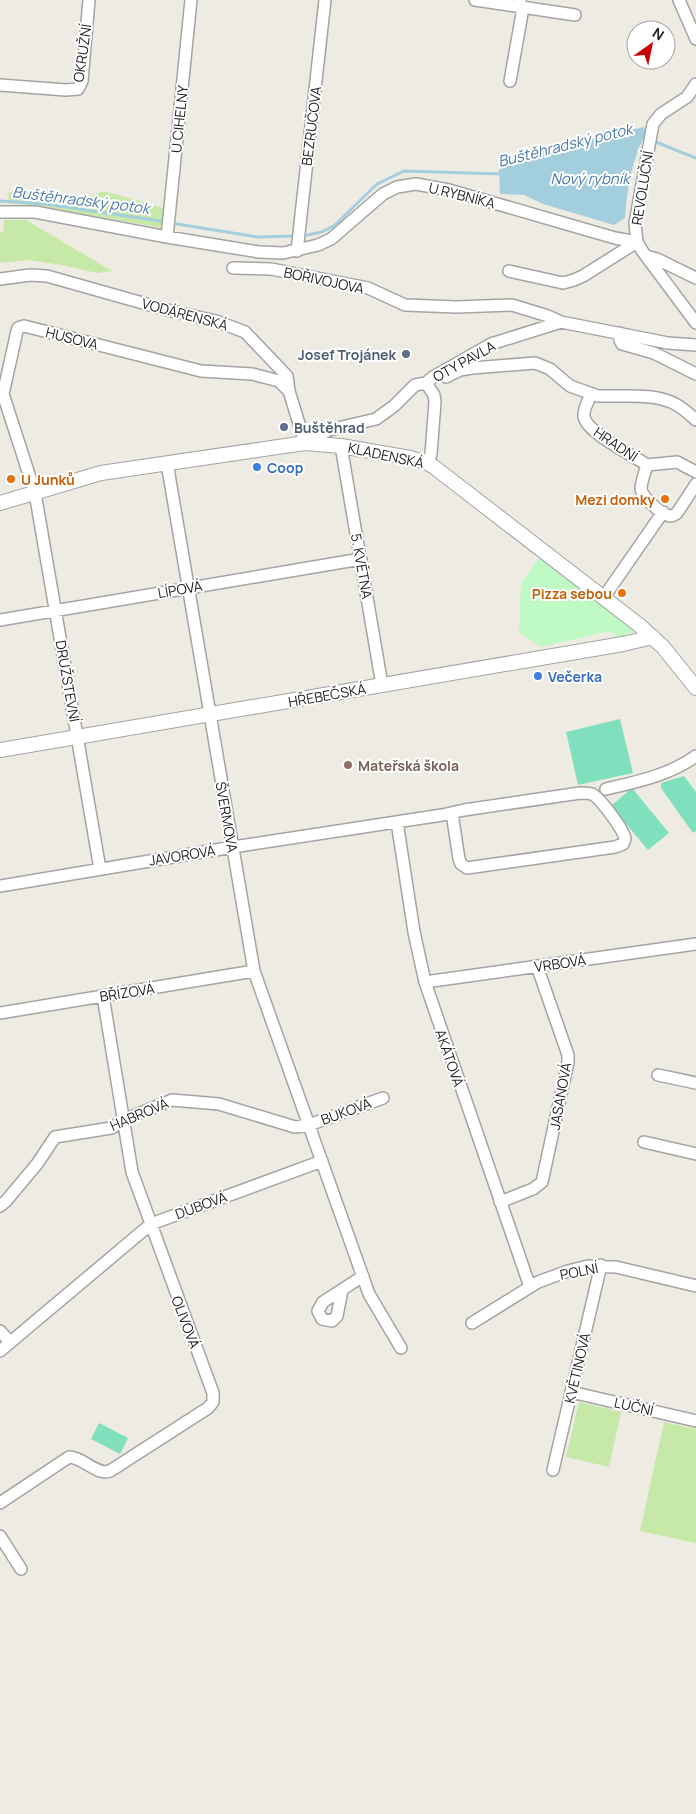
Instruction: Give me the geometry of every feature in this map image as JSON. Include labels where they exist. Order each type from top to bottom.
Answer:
[{"type":"street","name":"OKRUŽNÍ","points":[[0,85],[66,90],[78,89],[82,81],[89,0]]},
{"type":"street","name":"U CIHELNY","points":[[167,237],[191,0]]},
{"type":"street","name":"BEZRUČOVA","points":[[296,251],[325,0]]},
{"type":"street","points":[[475,0],[521,4],[575,15]]},
{"type":"street","points":[[679,0],[696,39]]},
{"type":"street","points":[[510,81],[521,4]]},
{"type":"street","name":"REVOLUČNÍ","points":[[696,84],[687,97],[661,114],[653,124],[636,214],[635,230],[637,242],[646,256],[696,323]]},
{"type":"street","name":"U RYBNÍKA","points":[[274,254],[296,251],[331,239],[378,198],[390,190],[407,185],[425,185],[449,190],[615,238],[637,242]]},
{"type":"street","name":"BOŘIVOJOVA","points":[[6,211],[35,212],[167,237],[274,254],[271,269],[368,288],[402,304],[457,307],[512,306],[548,316],[561,322]]},
{"type":"street","points":[[509,271],[563,283],[583,276],[637,242]]},
{"type":"street","points":[[646,256],[696,278]]},
{"type":"street","points":[[233,268],[271,269]]},
{"type":"street","name":"VODÁRENSKÁ","points":[[0,279],[42,275],[216,321],[245,332],[286,373],[289,391],[305,443]]},
{"type":"street","name":"OTY PAVLA","points":[[305,443],[329,430],[376,419],[394,406],[415,386],[426,383],[433,376],[491,344],[561,322],[668,343],[696,345]]},
{"type":"street","name":"HUSOVA","points":[[35,492],[2,394],[17,330],[20,327],[24,326],[201,371],[252,374],[279,382],[289,391]]},
{"type":"street","points":[[620,334],[620,340],[624,345],[654,353],[696,374]]},
{"type":"street","points":[[428,463],[431,454],[435,402],[434,395],[426,383],[436,382],[465,369],[530,363],[545,366],[566,384],[591,394],[640,396],[666,401],[676,405],[696,420]]},
{"type":"street","name":"HRADNÍ","points":[[591,394],[584,412],[585,421],[609,443],[648,465],[678,462],[696,472]]},
{"type":"street","name":"KLADENSKÁ","points":[[0,503],[101,473],[305,443],[341,446],[428,463],[604,597],[653,637],[696,688]]},
{"type":"street","name":"5. KVĚTNA","points":[[341,446],[382,685]]},
{"type":"street","name":"ŠVERMOVA","points":[[167,463],[254,971],[322,1161]]},
{"type":"street","name":"HRADNÍ","points":[[648,465],[642,484],[642,492],[662,512]]},
{"type":"street","points":[[604,597],[662,512],[670,516],[676,514],[696,484]]},
{"type":"street","name":"DRUŽSTEVNÍ","points":[[35,492],[100,869]]},
{"type":"street","name":"LÍPOVÁ","points":[[0,620],[360,559]]},
{"type":"street","name":"HŘEBEČSKÁ","points":[[0,750],[623,644],[653,637]]},
{"type":"street","points":[[606,789],[643,780],[678,768],[696,756]]},
{"type":"street","name":"JAVOROVÁ","points":[[0,886],[233,847],[452,813],[587,793],[597,798],[623,830],[625,839],[620,845],[615,847],[467,868],[461,864],[459,859],[452,813]]},
{"type":"street","name":"AKÁTOVÁ","points":[[398,822],[414,932],[425,982],[530,1287]]},
{"type":"street","name":"VRBOVÁ","points":[[425,982],[696,944]]},
{"type":"street","name":"JASANOVÁ","points":[[500,1202],[533,1190],[542,1182],[568,1062],[568,1055],[537,966]]},
{"type":"street","name":"BŘÍZOVÁ","points":[[0,1013],[254,971]]},
{"type":"street","name":"OLIVOVÁ","points":[[0,1503],[69,1457],[104,1472],[110,1471],[212,1405],[214,1398],[132,1172],[103,996]]},
{"type":"street","points":[[658,1075],[696,1084]]},
{"type":"street","name":"BUKOVÁ","points":[[308,1125],[383,1098]]},
{"type":"street","name":"HABROVÁ","points":[[0,1206],[37,1164],[55,1137],[111,1128],[166,1102],[180,1099],[219,1104],[290,1127],[308,1125]]},
{"type":"street","points":[[644,1142],[696,1154]]},
{"type":"street","points":[[322,1161],[371,1298],[401,1348]]},
{"type":"street","name":"DUBOVÁ","points":[[0,1351],[151,1224],[322,1161]]},
{"type":"street","name":"POLNÍ","points":[[472,1323],[530,1287],[568,1270],[588,1266],[616,1267],[696,1286]]},
{"type":"street","name":"KVĚTINOVÁ","points":[[553,1470],[601,1266]]},
{"type":"street","points":[[342,1290],[363,1276]]},
{"type":"street","points":[[0,1331],[10,1342]]},
{"type":"street","name":"LUČNÍ","points":[[571,1392],[696,1421]]},
{"type":"street","points":[[0,1536],[21,1569]]},
{"type":"green space","points":[[23,189],[54,198],[76,201],[104,191],[164,208],[162,228],[35,205],[9,204],[8,193]]},
{"type":"green space","points":[[4,220],[26,220],[112,271],[97,273],[28,260],[0,263],[0,233],[3,232]]},
{"type":"green space","points":[[539,558],[635,630],[619,638],[610,631],[541,647],[519,632],[521,583]]},
{"type":"green space","points":[[620,719],[633,773],[578,785],[566,732]]},
{"type":"green space","points":[[684,776],[696,792],[696,831],[693,833],[661,788],[661,783]]},
{"type":"green space","points":[[632,788],[669,833],[648,850],[611,806]]},
{"type":"green space","points":[[579,1402],[621,1412],[609,1467],[566,1457]]},
{"type":"green space","points":[[664,1422],[696,1429],[696,1543],[640,1531]]},
{"type":"green space","points":[[99,1423],[128,1438],[120,1454],[91,1439]]},
{"type":"water","name":"Nový rybník","points":[[644,127],[646,132],[631,174],[625,218],[614,225],[543,204],[524,195],[500,194],[499,163],[542,149]]},
{"type":"waterway","name":"Buštěhradský potok","points":[[641,136],[696,158]]},
{"type":"waterway","name":"Buštěhradský potok","points":[[307,235],[322,232],[335,225],[377,184],[404,171],[502,174]]},
{"type":"waterway","name":"Buštěhradský potok","points":[[0,201],[46,204],[160,221]]},
{"type":"waterway","name":"Buštěhradský potok","points":[[177,224],[258,237],[294,236]]},
{"type":"place","name":"Josef Trojánek","points":[[406,354]]},
{"type":"place","name":"Buštěhrad","points":[[284,427]]},
{"type":"place","name":"Coop","points":[[257,467]]},
{"type":"place","name":"U Junků","points":[[11,479]]},
{"type":"place","name":"Mezi domky","points":[[665,499]]},
{"type":"place","name":"Pizza sebou","points":[[622,593]]},
{"type":"place","name":"Večerka","points":[[538,676]]},
{"type":"place","name":"Mateřská škola","points":[[348,765]]}]
